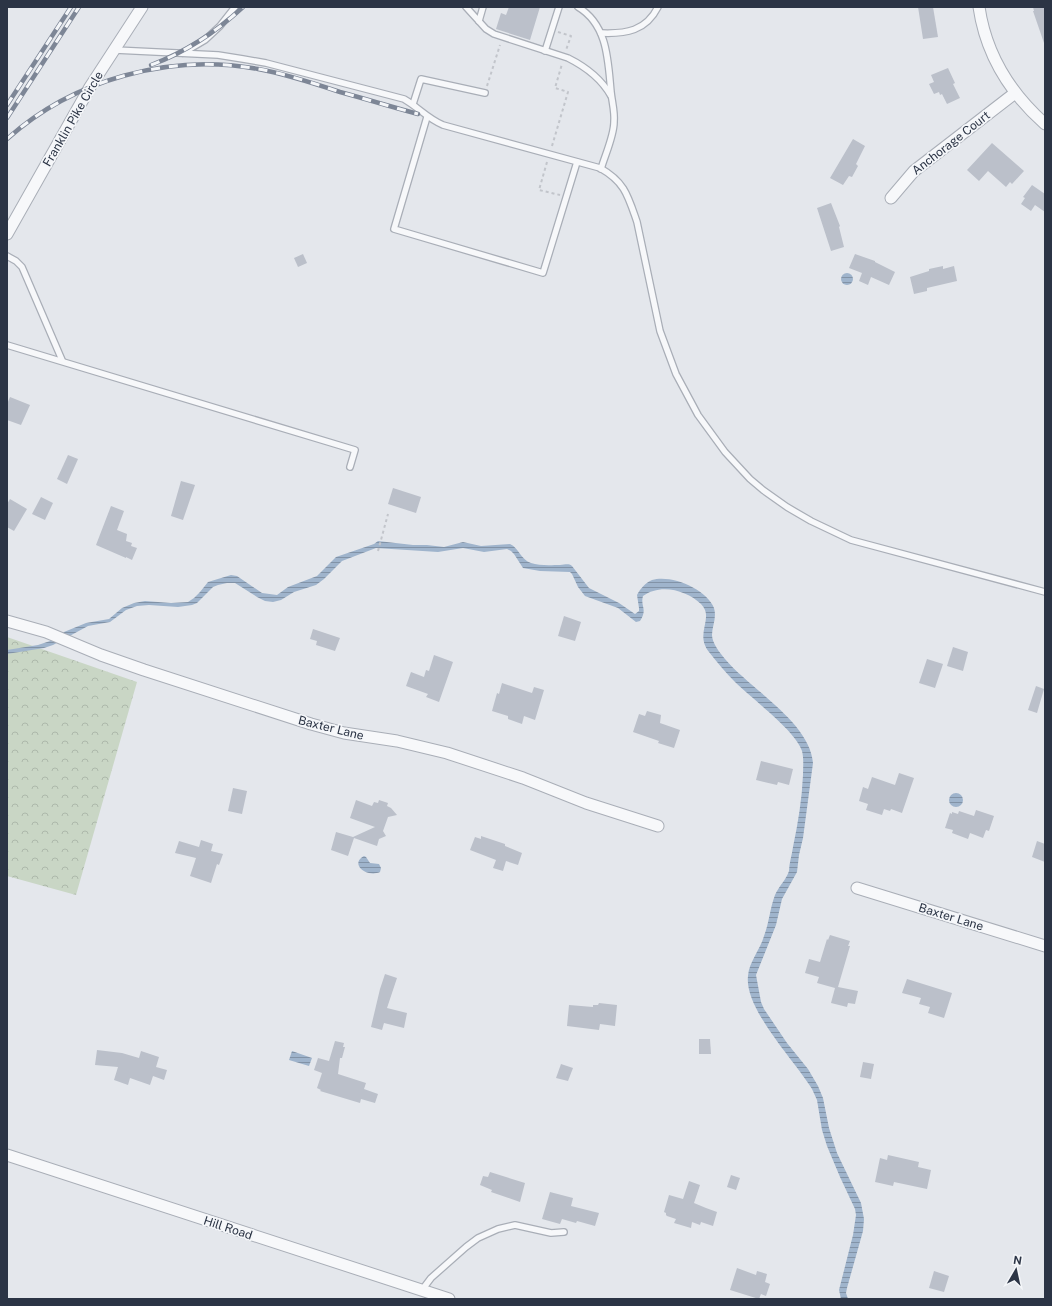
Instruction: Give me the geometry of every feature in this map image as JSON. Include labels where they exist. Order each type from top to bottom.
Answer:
[{"type":"street","name":"Franklin Pike Circle","points":[[7,234],[90,87],[142,7]]},
{"type":"street","points":[[979,7],[983,30],[989,47],[1003,76],[1014,93],[1045,124]]},
{"type":"street","name":"Anchorage Court","points":[[891,198],[914,171],[1014,93]]},
{"type":"street","name":"Baxter Lane","points":[[7,621],[55,635],[101,655],[312,724],[344,733],[397,741],[447,753],[523,778],[586,803],[658,826]]},
{"type":"street","name":"Baxter Lane","points":[[857,888],[1045,946]]},
{"type":"street","name":"Hill Road","points":[[7,1155],[449,1299]]},
{"type":"lane","points":[[183,53],[205,40],[220,26],[235,7]]},
{"type":"lane","points":[[466,7],[490,32],[502,38],[568,58],[581,65],[601,81],[611,96]]},
{"type":"lane","points":[[479,21],[484,7]]},
{"type":"lane","points":[[545,51],[559,7]]},
{"type":"lane","points":[[578,7],[586,13],[601,33],[607,50],[614,122],[601,169]]},
{"type":"lane","points":[[586,13],[588,7]]},
{"type":"lane","points":[[601,33],[618,33],[640,27],[649,21],[658,7]]},
{"type":"lane","points":[[114,50],[218,55],[266,63],[404,99],[413,104],[427,117],[443,126],[549,154],[608,172],[619,181],[631,204],[637,222],[660,331],[682,388],[698,415],[725,452],[750,479],[787,507],[822,527],[851,540],[1045,592]]},
{"type":"lane","points":[[413,104],[421,79],[485,94]]},
{"type":"lane","points":[[427,117],[394,228],[543,273],[577,162]]},
{"type":"lane","points":[[7,256],[16,261],[22,267],[62,360]]},
{"type":"lane","points":[[7,345],[62,360],[355,450],[350,467]]},
{"type":"lane","points":[[422,1290],[431,1278],[478,1238],[514,1225],[551,1233],[564,1232]]},
{"type":"path","points":[[555,31],[570,36],[566,51]]},
{"type":"path","points":[[485,94],[502,38]]},
{"type":"path","points":[[564,58],[555,88],[568,92],[549,154],[540,190],[566,197]]},
{"type":"path","points":[[378,551],[388,514]]},
{"type":"green space","points":[[7,637],[137,682],[76,895],[7,876]]},
{"type":"water","points":[[845,273],[849,273],[853,279],[849,285],[845,285],[841,281],[841,277]]},
{"type":"water","points":[[378,541],[444,547],[463,542],[481,546],[510,544],[531,563],[542,565],[571,565],[589,588],[619,603],[635,614],[639,611],[637,595],[643,586],[649,581],[669,579],[688,585],[704,595],[714,608],[715,615],[712,638],[721,654],[736,670],[777,707],[802,734],[809,748],[813,763],[797,872],[782,899],[776,925],[756,975],[761,1002],[764,1009],[787,1043],[808,1069],[818,1086],[823,1098],[829,1128],[837,1153],[861,1203],[864,1219],[863,1231],[847,1288],[846,1293],[848,1299],[841,1299],[839,1290],[853,1235],[856,1215],[855,1209],[827,1146],[822,1130],[817,1100],[812,1089],[762,1019],[754,1004],[749,989],[748,976],[750,966],[762,941],[775,895],[789,871],[802,793],[802,751],[791,734],[735,682],[709,652],[703,638],[706,620],[705,609],[695,599],[673,590],[665,589],[650,592],[643,596],[642,602],[644,610],[640,621],[636,622],[618,608],[585,596],[570,572],[540,571],[523,568],[514,554],[507,549],[484,552],[463,548],[438,552],[376,548],[342,561],[316,585],[294,592],[281,600],[273,602],[265,601],[235,583],[227,583],[213,587],[197,603],[192,605],[178,607],[149,605],[137,606],[126,610],[110,622],[88,626],[53,645],[44,648],[7,654],[7,650],[38,645],[50,641],[64,632],[86,623],[109,619],[122,608],[134,603],[145,601],[171,603],[188,602],[200,592],[208,582],[231,575],[237,576],[262,593],[277,595],[288,587],[317,576],[336,557],[374,544]]},
{"type":"water","points":[[956,793],[961,795],[963,800],[961,805],[956,807],[951,805],[949,800],[951,795]]},
{"type":"water","points":[[364,856],[370,863],[379,864],[381,868],[380,872],[365,872],[359,866],[358,863],[360,859]]},
{"type":"water","points":[[292,1051],[312,1058],[309,1066],[289,1060]]},
{"type":"building","points":[[509,7],[540,7],[530,40],[496,29],[501,13],[506,15]]},
{"type":"building","points":[[918,7],[933,7],[938,37],[923,39]]},
{"type":"building","points":[[1033,7],[1045,7],[1044,43],[1033,11]]},
{"type":"building","points":[[948,68],[955,83],[953,84],[960,98],[947,104],[942,94],[940,95],[939,92],[934,94],[929,84],[934,82],[931,75]]},
{"type":"building","points":[[853,139],[865,146],[856,164],[858,166],[852,177],[849,176],[843,185],[830,178]]},
{"type":"building","points":[[992,143],[1024,171],[1012,184],[1010,182],[1006,187],[988,171],[979,181],[967,170]]},
{"type":"building","points":[[1032,185],[1045,194],[1045,212],[1035,205],[1031,211],[1021,204],[1025,198],[1023,197]]},
{"type":"building","points":[[831,203],[840,226],[844,247],[831,251],[817,208]]},
{"type":"building","points":[[303,254],[307,263],[298,267],[294,258]]},
{"type":"building","points":[[855,254],[875,261],[895,272],[889,285],[871,277],[868,285],[859,281],[862,273],[849,268]]},
{"type":"building","points":[[943,266],[943,269],[954,266],[957,281],[927,288],[927,291],[914,294],[910,277],[929,271],[929,269]]},
{"type":"building","points":[[10,397],[30,405],[21,425],[7,420],[7,404]]},
{"type":"building","points":[[68,455],[78,459],[67,484],[57,479]]},
{"type":"building","points":[[181,481],[195,485],[183,520],[171,516]]},
{"type":"building","points":[[393,488],[421,497],[416,513],[388,504]]},
{"type":"building","points":[[41,497],[53,503],[45,520],[32,514]]},
{"type":"building","points":[[10,499],[27,509],[14,531],[7,527],[7,504]]},
{"type":"building","points":[[111,506],[124,511],[117,530],[127,534],[126,541],[132,543],[131,546],[137,548],[132,560],[96,545]]},
{"type":"building","points":[[564,616],[581,622],[575,641],[558,636]]},
{"type":"building","points":[[313,629],[340,638],[335,651],[316,645],[317,641],[310,639]]},
{"type":"building","points":[[953,647],[968,652],[963,671],[947,666]]},
{"type":"building","points":[[434,655],[453,662],[439,702],[426,697],[428,694],[406,686],[411,672],[424,677],[426,670],[429,671]]},
{"type":"building","points":[[927,659],[943,664],[935,688],[919,683]]},
{"type":"building","points":[[502,683],[532,693],[534,687],[544,690],[535,720],[524,716],[522,724],[508,719],[508,716],[492,711],[497,693],[499,694]]},
{"type":"building","points":[[1036,686],[1044,689],[1037,713],[1028,710]]},
{"type":"building","points":[[647,711],[661,715],[660,723],[680,730],[674,748],[633,732],[639,714],[645,716]]},
{"type":"building","points":[[761,761],[793,769],[789,785],[778,782],[777,785],[756,780]]},
{"type":"building","points":[[899,773],[914,778],[902,813],[891,809],[890,811],[884,809],[882,815],[866,810],[868,804],[859,801],[863,787],[868,789],[872,777],[895,785]]},
{"type":"building","points":[[233,788],[247,791],[242,814],[228,811]]},
{"type":"building","points":[[356,800],[372,806],[374,802],[378,803],[379,800],[388,803],[387,806],[397,815],[388,817],[383,831],[386,836],[379,839],[377,846],[354,838],[348,856],[331,850],[336,832],[353,837],[375,827],[350,818]]},
{"type":"building","points":[[976,810],[994,816],[989,831],[986,830],[983,838],[970,833],[968,839],[952,833],[953,830],[945,828],[950,813],[952,814],[952,812],[958,814],[959,811],[974,816]]},
{"type":"building","points":[[481,836],[505,844],[505,846],[522,853],[518,865],[506,861],[503,871],[493,868],[496,860],[470,850],[475,837],[481,839]]},
{"type":"building","points":[[201,840],[213,844],[211,851],[223,854],[219,865],[217,864],[211,883],[190,876],[196,858],[175,853],[179,841],[199,847]]},
{"type":"building","points":[[1037,841],[1045,844],[1045,862],[1032,857]]},
{"type":"building","points":[[830,935],[850,941],[848,946],[850,946],[838,987],[858,991],[855,1004],[848,1003],[847,1007],[831,1003],[835,988],[817,983],[819,977],[805,973],[809,959],[820,962],[827,939],[828,940]]},
{"type":"building","points":[[385,974],[397,978],[387,1008],[407,1013],[404,1028],[384,1023],[382,1030],[371,1027]]},
{"type":"building","points":[[907,979],[952,993],[944,1018],[928,1013],[930,1007],[919,1004],[921,998],[902,993]]},
{"type":"building","points":[[599,1003],[617,1005],[615,1026],[600,1024],[599,1030],[567,1026],[569,1005],[593,1007],[593,1005],[598,1005]]},
{"type":"building","points":[[699,1039],[710,1039],[711,1054],[699,1054]]},
{"type":"building","points":[[335,1041],[344,1043],[343,1047],[345,1047],[342,1058],[340,1058],[338,1074],[366,1083],[364,1089],[378,1094],[375,1103],[361,1099],[360,1103],[320,1091],[321,1090],[317,1088],[322,1073],[314,1070],[318,1058],[329,1061]]},
{"type":"building","points":[[97,1050],[122,1053],[139,1058],[141,1051],[159,1057],[156,1067],[167,1070],[164,1080],[153,1076],[150,1085],[130,1078],[128,1085],[114,1080],[118,1067],[95,1065]]},
{"type":"building","points":[[863,1062],[874,1064],[871,1079],[860,1077]]},
{"type":"building","points":[[561,1064],[573,1068],[568,1081],[556,1078]]},
{"type":"building","points":[[888,1155],[919,1162],[918,1167],[931,1170],[927,1189],[894,1182],[893,1186],[875,1182],[880,1158],[887,1160]]},
{"type":"building","points":[[490,1172],[525,1183],[520,1202],[491,1192],[492,1190],[480,1185],[483,1176],[488,1177]]},
{"type":"building","points":[[731,1175],[740,1178],[736,1190],[727,1187]]},
{"type":"building","points":[[689,1181],[700,1185],[694,1203],[717,1212],[713,1226],[701,1222],[700,1225],[692,1222],[691,1228],[674,1223],[676,1219],[667,1216],[664,1212],[669,1195],[683,1199]]},
{"type":"building","points":[[550,1192],[573,1198],[571,1206],[599,1213],[595,1226],[562,1219],[560,1224],[542,1219]]},
{"type":"building","points":[[737,1268],[756,1275],[757,1271],[767,1274],[765,1282],[770,1284],[766,1296],[761,1294],[759,1299],[730,1290]]},
{"type":"building","points":[[934,1271],[949,1276],[944,1292],[929,1288]]},
{"type":"railway","points":[[7,105],[71,7]]},
{"type":"railway","points":[[7,118],[79,7]]},
{"type":"railway","points":[[151,65],[188,48],[222,25],[243,7]]},
{"type":"railway","points":[[7,139],[33,118],[62,100],[93,86],[158,68],[191,65],[225,65],[268,71],[418,114]]}]
